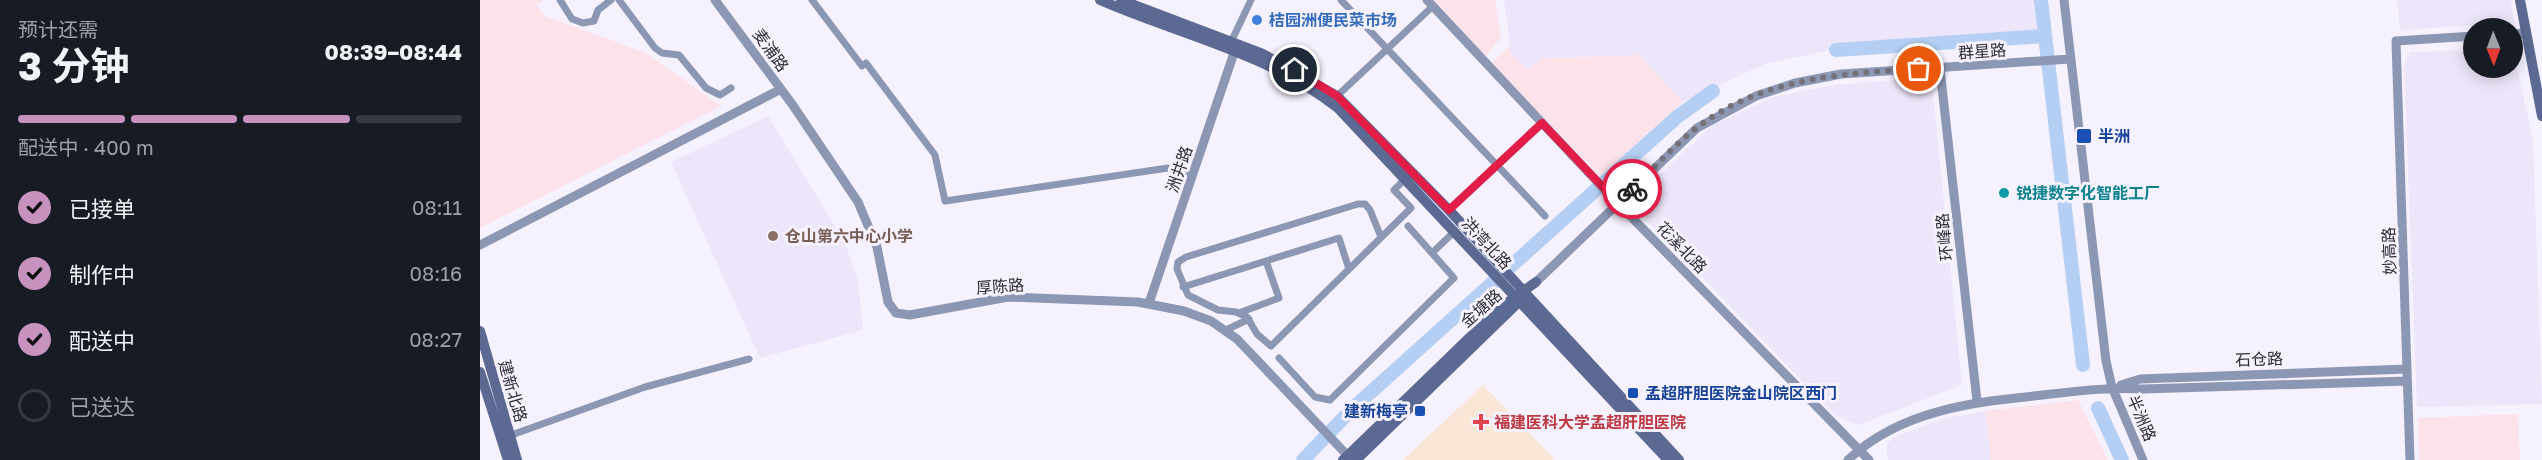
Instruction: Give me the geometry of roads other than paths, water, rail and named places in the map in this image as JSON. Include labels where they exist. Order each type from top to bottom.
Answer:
[{"type":"main road","name":"洪湾北路","points":[[1100,0],[1234,46],[1280,70],[1324,98],[1362,131],[1455,231],[1501,274],[1679,460]]},
{"type":"main road","name":"洪湾北路","points":[[1121,0],[1295,70],[1337,96],[1449,210],[1501,274]]},
{"type":"main road","points":[[2520,0],[2542,116]]},
{"type":"main road","name":"金塘路","points":[[1349,459],[1501,307],[1522,296],[1536,282]]},
{"type":"main road","name":"洪湾北路","points":[[1522,296],[1668,460]]},
{"type":"main road","name":"建新北路","points":[[480,331],[507,437],[508,460]]},
{"type":"main road","name":"建新北路","points":[[480,372],[517,460]]},
{"type":"street","points":[[560,0],[572,19],[588,23],[594,21],[598,10],[611,0]]},
{"type":"street","points":[[619,0],[656,48],[662,53],[679,55],[709,91],[720,95],[731,88]]},
{"type":"street","name":"麦浦路","points":[[715,0],[781,89]]},
{"type":"street","points":[[812,0],[862,66],[866,63],[935,155],[945,201],[1168,168],[1192,175]]},
{"type":"street","points":[[1234,46],[1251,0]]},
{"type":"street","points":[[1341,0],[1545,216]]},
{"type":"street","name":"半洲路","points":[[2064,0],[2106,361],[2112,387],[2143,460]]},
{"type":"street","points":[[1337,96],[1387,49],[1430,3]]},
{"type":"street","name":"花溪北路","points":[[1430,3],[1603,188],[1869,460]]},
{"type":"street","name":"妙高路","points":[[2410,460],[2396,41],[2463,37]]},
{"type":"street","name":"洲井路","points":[[1149,303],[1234,46]]},
{"type":"street","name":"群星路","points":[[1536,282],[1697,128],[1756,96],[1795,83],[1829,76],[2070,58]]},
{"type":"street","name":"环峰路","points":[[1940,69],[1977,401]]},
{"type":"street","points":[[480,245],[781,89]]},
{"type":"street","name":"厚陈路","points":[[781,89],[858,202],[874,240],[888,302],[896,314],[910,315],[999,298],[1149,303],[1197,315],[1226,330],[1258,358],[1349,459]]},
{"type":"street","points":[[1449,210],[1542,123]]},
{"type":"street","points":[[1381,237],[1368,206],[1358,204],[1181,259],[1177,265],[1183,287],[1191,297],[1218,310],[1239,313],[1249,319],[1257,334],[1271,346],[1411,208],[1395,190],[1406,178]]},
{"type":"street","points":[[1279,358],[1315,397],[1327,400],[1333,398],[1454,278],[1408,226]]},
{"type":"street","points":[[1432,253],[1455,231]]},
{"type":"street","points":[[1183,287],[1339,238],[1349,269]]},
{"type":"street","points":[[1239,313],[1279,298],[1266,261]]},
{"type":"street","points":[[1226,330],[1249,319]]},
{"type":"street","points":[[507,437],[645,387],[749,358]]},
{"type":"street","name":"石仓路","points":[[2112,387],[2140,379],[2407,369]]},
{"type":"street","name":"石仓路","points":[[1848,460],[1859,450],[1896,428],[1924,416],[1977,401],[2112,387],[2143,389],[2408,381]]},
{"type":"waterway","points":[[2041,0],[2083,365]]},
{"type":"waterway","points":[[1836,50],[2045,36]]},
{"type":"waterway","points":[[1303,460],[1351,410],[1677,117],[1713,91]]},
{"type":"waterway","points":[[2098,408],[2122,460]]},
{"type":"place","name":"桔园洲便民菜市场","points":[[1257,20]]},
{"type":"place","name":"半洲","points":[[2084,136]]},
{"type":"place","name":"锐捷数字化智能工厂","points":[[2004,193]]},
{"type":"place","name":"仓山第六中心小学","points":[[773,236]]},
{"type":"place","name":"孟超肝胆医院金山院区西门","points":[[1633,393]]},
{"type":"place","name":"建新梅亭","points":[[1420,411]]},
{"type":"place","name":"福建医科大学孟超肝胆医院","points":[[1481,422]]}]
